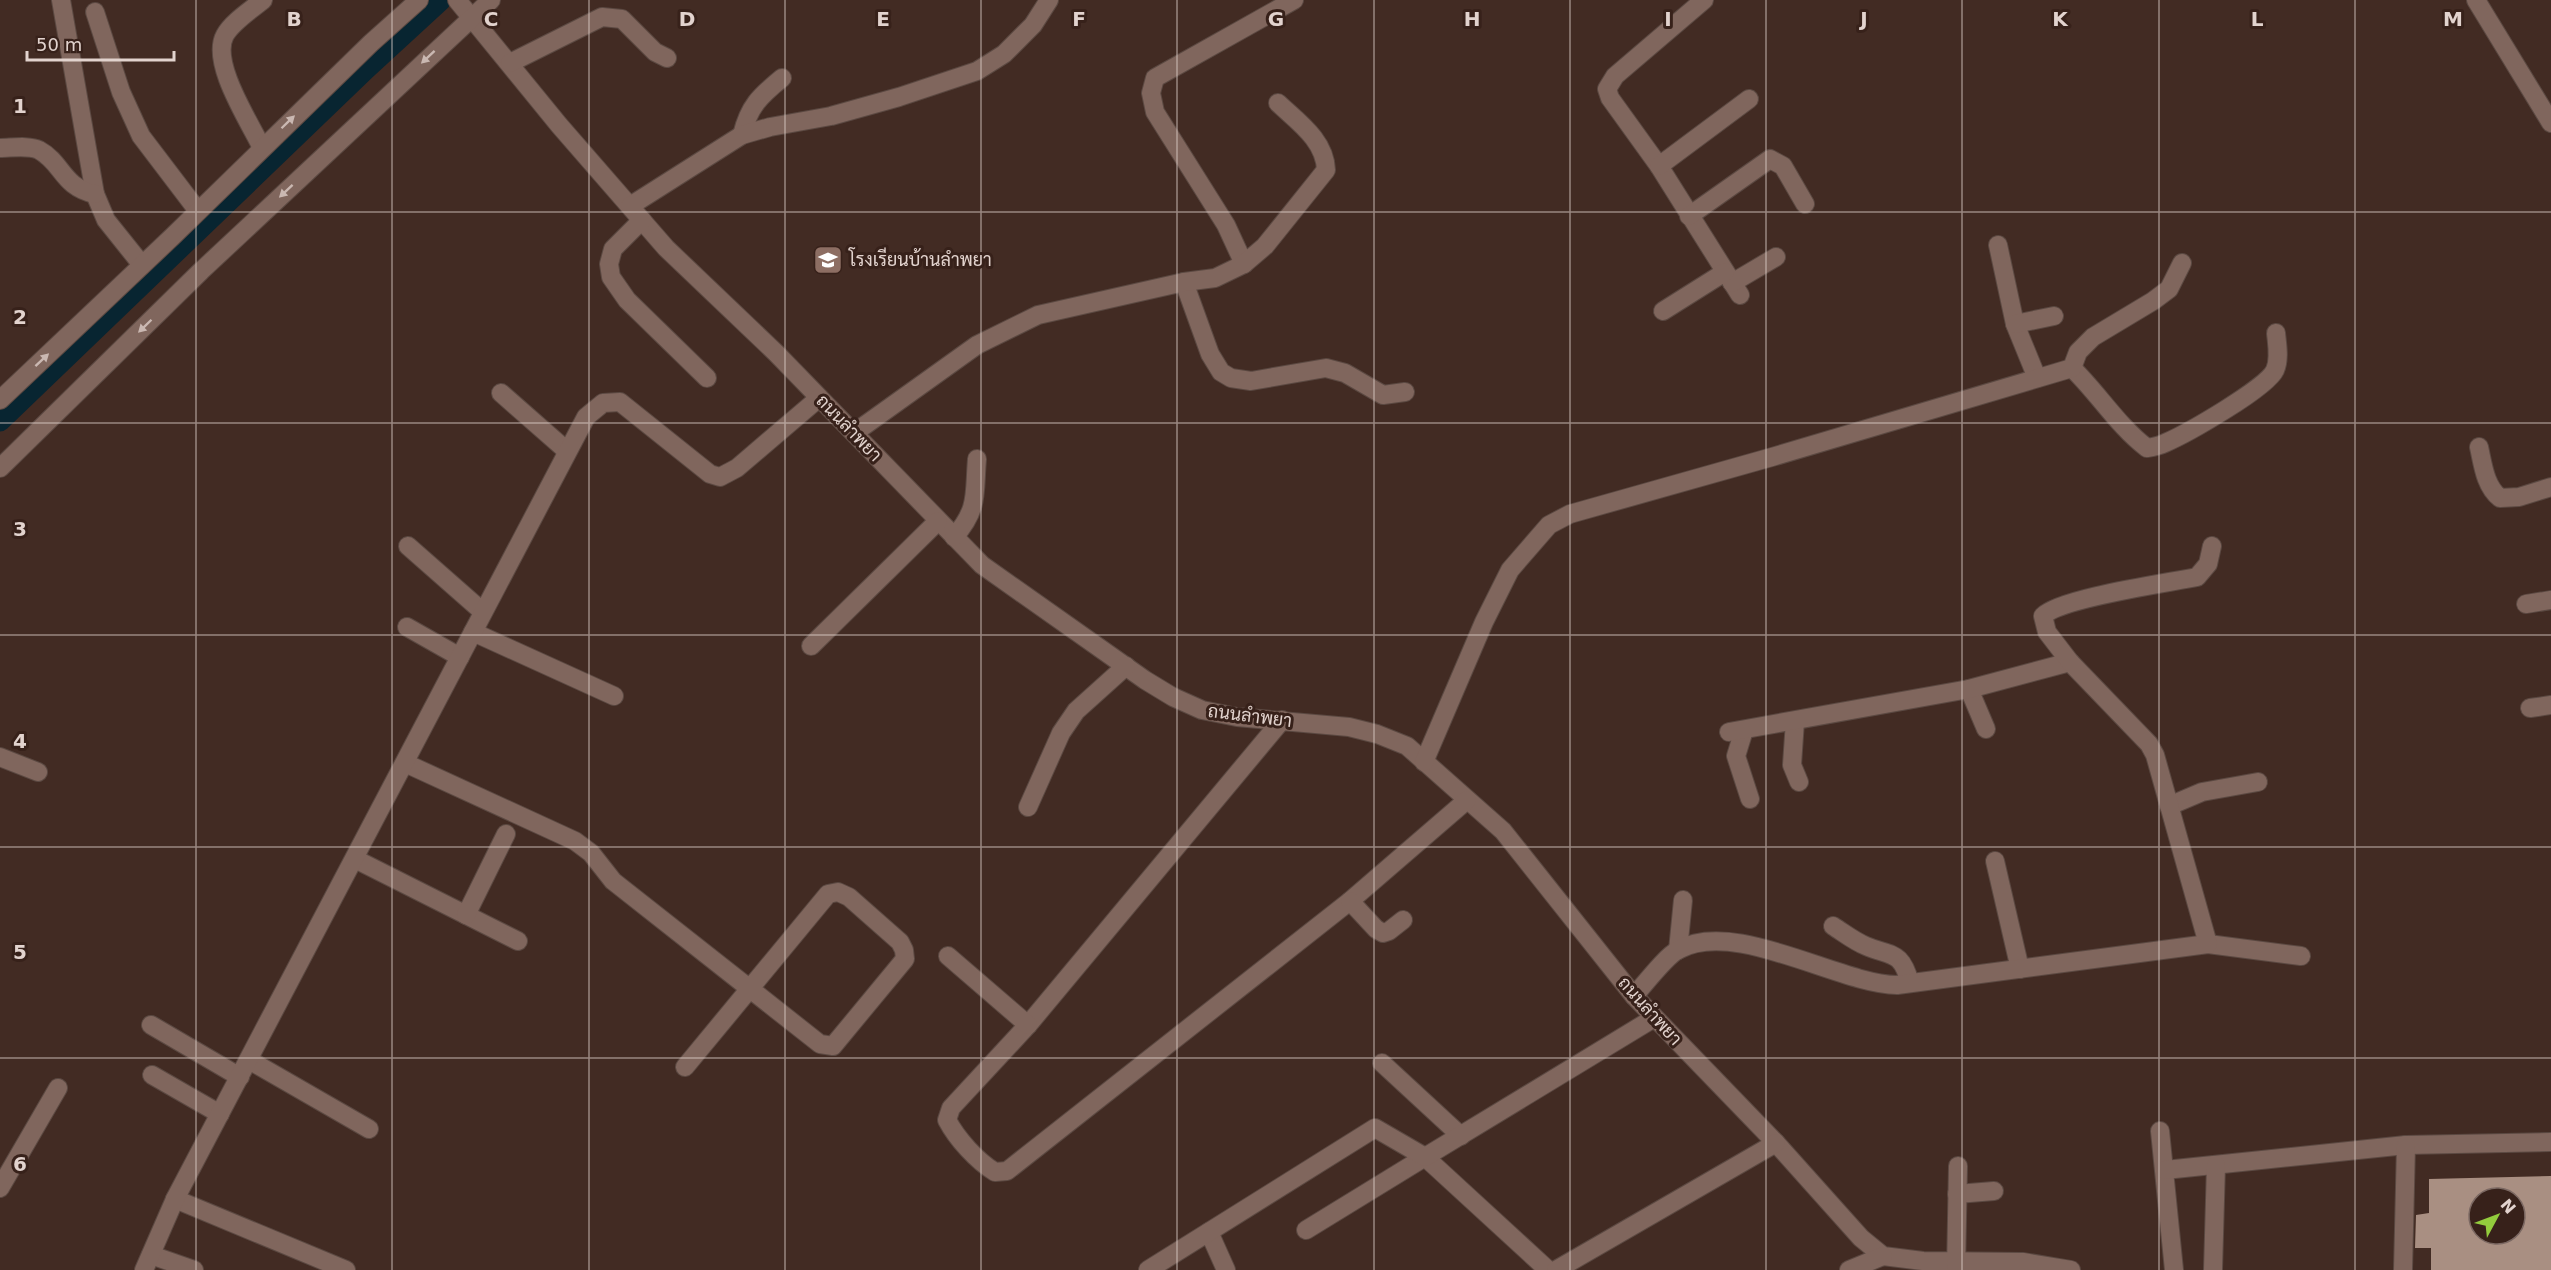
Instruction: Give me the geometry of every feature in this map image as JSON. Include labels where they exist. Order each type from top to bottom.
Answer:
[{"type":"street","points":[[61,0],[94,194],[106,220],[142,265]]},
{"type":"street","points":[[262,0],[225,33],[220,47],[225,74],[262,148]]},
{"type":"street","points":[[0,400],[370,43],[419,0]]},
{"type":"street","points":[[0,468],[464,9],[491,0]]},
{"type":"street","points":[[707,378],[627,300],[611,277],[609,264],[613,249],[636,213],[742,135],[770,127],[831,116],[899,97],[977,71],[1004,54],[1033,25],[1049,0]]},
{"type":"street","points":[[1244,264],[1226,225],[1155,112],[1151,93],[1155,78],[1294,0]]},
{"type":"street","points":[[1704,0],[1615,76],[1606,89],[1610,98],[1659,166],[1732,283]]},
{"type":"street","points":[[2476,0],[2551,123]]},
{"type":"street","name":"ถนนลำพยา","points":[[464,9],[559,125],[666,248],[854,433],[982,565],[1173,697],[1202,710],[1237,717],[1349,727],[1377,734],[1407,746],[1503,831],[1634,996],[1776,1143],[1861,1238],[1883,1256]]},
{"type":"street","points":[[95,12],[121,92],[141,136],[198,211]]},
{"type":"street","points":[[510,63],[602,17],[622,19],[655,52],[667,58]]},
{"type":"street","points":[[742,135],[746,118],[759,97],[782,78]]},
{"type":"street","points":[[1659,166],[1749,99]]},
{"type":"street","points":[[854,433],[977,345],[1038,315],[1184,282],[1215,278],[1244,264],[1265,246],[1326,170],[1326,156],[1314,138],[1278,103]]},
{"type":"street","points":[[0,148],[37,149],[50,159],[76,188],[94,194]]},
{"type":"street","points":[[1689,216],[1770,159],[1783,166],[1805,204]]},
{"type":"street","points":[[1998,245],[2015,324],[2037,378]]},
{"type":"street","points":[[1663,311],[1732,283],[1776,257]]},
{"type":"street","points":[[2072,368],[2078,352],[2093,337],[2169,289],[2182,263]]},
{"type":"street","points":[[1184,282],[1210,354],[1221,372],[1231,378],[1251,381],[1326,368],[1345,373],[1383,395],[1405,392]]},
{"type":"street","points":[[2015,324],[2054,316]]},
{"type":"street","points":[[2072,368],[2090,385],[2137,440],[2147,448],[2173,439],[2237,402],[2268,380],[2276,369],[2278,357],[2276,333]]},
{"type":"street","points":[[1424,762],[1484,622],[1510,570],[1549,525],[1570,514],[1772,458],[2072,368]]},
{"type":"street","points":[[501,393],[567,451]]},
{"type":"street","points":[[194,1270],[147,1263],[175,1199],[586,417],[608,401],[620,402],[710,474],[720,477],[736,468],[819,398]]},
{"type":"street","points":[[2479,447],[2492,492],[2500,498],[2519,497],[2551,487]]},
{"type":"street","points":[[954,537],[967,522],[973,509],[977,459]]},
{"type":"street","points":[[811,646],[938,520]]},
{"type":"street","points":[[408,546],[483,612]]},
{"type":"street","points":[[2208,945],[2155,755],[2149,744],[2070,663],[2047,632],[2043,616],[2049,610],[2073,603],[2198,577],[2208,564],[2212,546]]},
{"type":"street","points":[[2526,604],[2551,600]]},
{"type":"street","points":[[407,627],[460,657]]},
{"type":"street","points":[[473,632],[614,696]]},
{"type":"street","points":[[1750,800],[1737,756],[1736,731],[1970,689],[2070,663]]},
{"type":"street","points":[[1028,807],[1061,733],[1076,711],[1126,666]]},
{"type":"street","points":[[1970,689],[1986,729]]},
{"type":"street","points":[[2530,708],[2551,705]]},
{"type":"street","points":[[1282,720],[1028,1025],[951,1108],[947,1120],[952,1129],[986,1167],[995,1172],[1007,1171],[1350,901],[1467,800]]},
{"type":"street","points":[[1795,720],[1792,765],[1799,782]]},
{"type":"street","points":[[0,757],[38,772]]},
{"type":"street","points":[[405,763],[575,840],[591,853],[614,881],[749,989],[820,1044],[833,1046],[904,959],[904,950],[900,942],[849,897],[838,892],[828,894],[749,989],[685,1067]]},
{"type":"street","points":[[2169,806],[2202,792],[2258,782]]},
{"type":"street","points":[[466,915],[507,834]]},
{"type":"street","points":[[355,859],[519,941]]},
{"type":"street","points":[[1995,861],[2020,969]]},
{"type":"street","points":[[1678,950],[1683,900]]},
{"type":"street","points":[[1350,901],[1376,929],[1383,933],[1403,920]]},
{"type":"street","points":[[1833,926],[1862,944],[1883,950],[1896,957],[1906,968],[1910,983]]},
{"type":"street","points":[[1634,996],[1678,950],[1706,942],[1733,943],[1782,952],[1868,981],[1887,985],[2208,945],[2301,956]]},
{"type":"street","points":[[948,956],[1028,1025]]},
{"type":"street","points":[[1306,1230],[1654,1018]]},
{"type":"street","points":[[151,1025],[240,1077]]},
{"type":"street","points":[[249,1060],[369,1130]]},
{"type":"street","points":[[1382,1063],[1461,1136]]},
{"type":"street","points":[[152,1075],[220,1114]]},
{"type":"street","points":[[0,1188],[58,1088]]},
{"type":"street","points":[[1148,1270],[1375,1128],[1425,1158],[1548,1270]]},
{"type":"street","points":[[2160,1131],[2174,1270]]},
{"type":"street","points":[[2165,1170],[2406,1145],[2551,1142]]},
{"type":"street","points":[[1556,1270],[1776,1143]]},
{"type":"street","points":[[2403,1270],[2406,1145]]},
{"type":"street","points":[[2213,1270],[2216,1165]]},
{"type":"street","points":[[1956,1266],[1958,1166]]},
{"type":"street","points":[[1957,1194],[1994,1191]]},
{"type":"street","points":[[175,1199],[346,1270]]},
{"type":"street","points":[[1209,1232],[1226,1270]]},
{"type":"street","points":[[1849,1270],[1883,1256],[1917,1265],[1956,1266],[2023,1262],[2071,1270]]},
{"type":"building","points":[[2551,1176],[2551,1270],[2431,1270],[2431,1248],[2415,1248],[2416,1215],[2429,1213],[2429,1179]]},
{"type":"waterway","points":[[0,421],[365,70],[441,0]]},
{"type":"place","name":"โรงเรียนบ้านลำพยา","points":[[828,260]]}]
